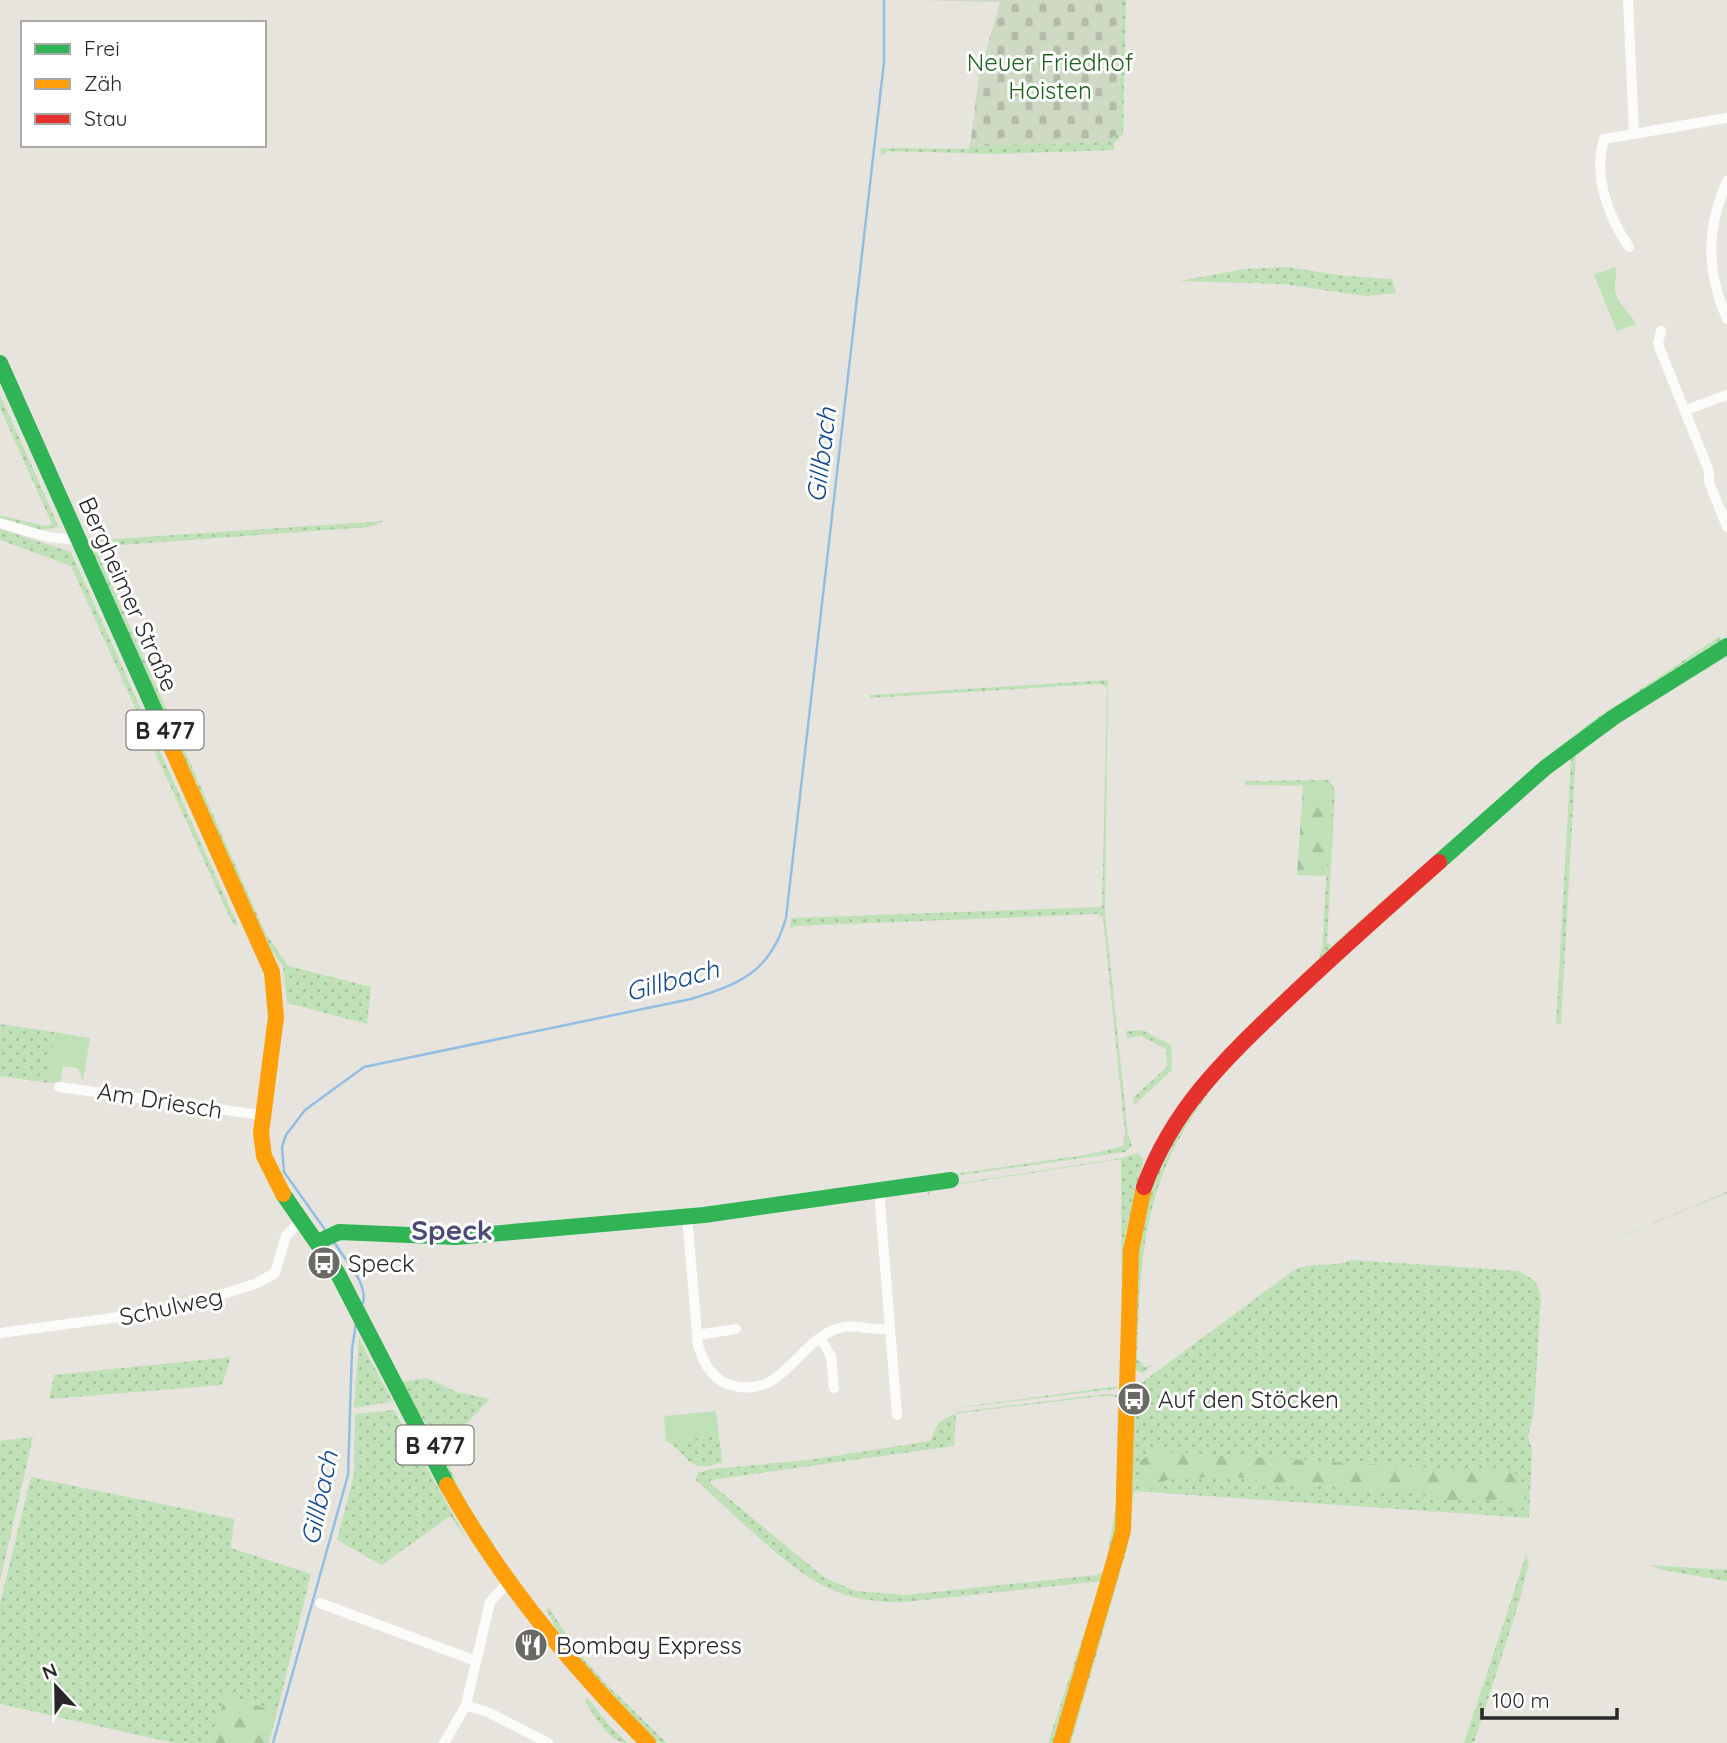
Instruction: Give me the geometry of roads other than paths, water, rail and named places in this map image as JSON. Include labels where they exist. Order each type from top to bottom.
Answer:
[{"type":"main road","name":"Bergheimer Straße","points":[[0,363],[253,925],[276,989],[273,1042],[262,1115]]},
{"type":"main road","points":[[1062,1739],[1123,1531],[1133,1233],[1150,1167],[1174,1121],[1201,1084],[1254,1032],[1514,795],[1614,718],[1727,646]]},
{"type":"main road","name":"B 477","points":[[262,1115],[262,1142],[267,1166],[318,1242],[360,1315],[403,1400],[433,1437],[455,1497],[508,1582],[567,1659],[648,1743]]},
{"type":"main road","points":[[318,1242],[334,1233],[456,1237],[687,1216],[951,1180]]},
{"type":"street","points":[[1628,0],[1634,133]]},
{"type":"street","points":[[1629,247],[1612,221],[1605,201],[1603,142],[1609,137],[1727,118]]},
{"type":"street","points":[[1727,181],[1716,206],[1709,250],[1716,291],[1727,319]]},
{"type":"street","points":[[1661,331],[1658,344],[1686,410],[1727,527]]},
{"type":"street","points":[[1686,410],[1727,395]]},
{"type":"street","points":[[0,523],[48,537],[80,540]]},
{"type":"street","name":"Am Driesch","points":[[59,1087],[262,1115]]},
{"type":"street","points":[[879,1191],[897,1415]]},
{"type":"street","points":[[687,1216],[697,1335],[702,1357],[716,1377],[733,1385],[752,1387],[769,1384],[820,1338],[834,1329],[851,1326],[889,1329]]},
{"type":"street","name":"Schulweg","points":[[0,1332],[151,1313],[255,1284],[275,1273],[286,1236],[302,1219]]},
{"type":"street","points":[[697,1335],[736,1329]]},
{"type":"street","points":[[820,1338],[831,1356],[834,1388]]},
{"type":"street","points":[[444,1743],[466,1705],[490,1602],[508,1582]]},
{"type":"street","points":[[320,1603],[476,1661]]},
{"type":"street","points":[[466,1705],[499,1717],[548,1743]]},
{"type":"waterway","name":"Gillbach","points":[[326,1231],[284,1172],[282,1147],[286,1135],[305,1110],[364,1067],[691,999],[725,987],[752,973],[763,963],[780,936],[786,918],[884,62],[884,0]]},
{"type":"waterway","name":"Gillbach","points":[[334,1242],[359,1279],[364,1295],[363,1303]]},
{"type":"waterway","name":"Gillbach","points":[[273,1743],[348,1475],[352,1349],[356,1323]]},
{"type":"place","name":"Speck","points":[[324,1263]]},
{"type":"place","name":"Auf den Stöcken","points":[[1134,1399]]},
{"type":"place","name":"Bombay Express","points":[[531,1645]]},
{"type":"district","name":"Speck","points":[[452,1229]]},
{"type":"park label","name":"Neuer Friedhof Hoisten","points":[[1050,76]]}]
